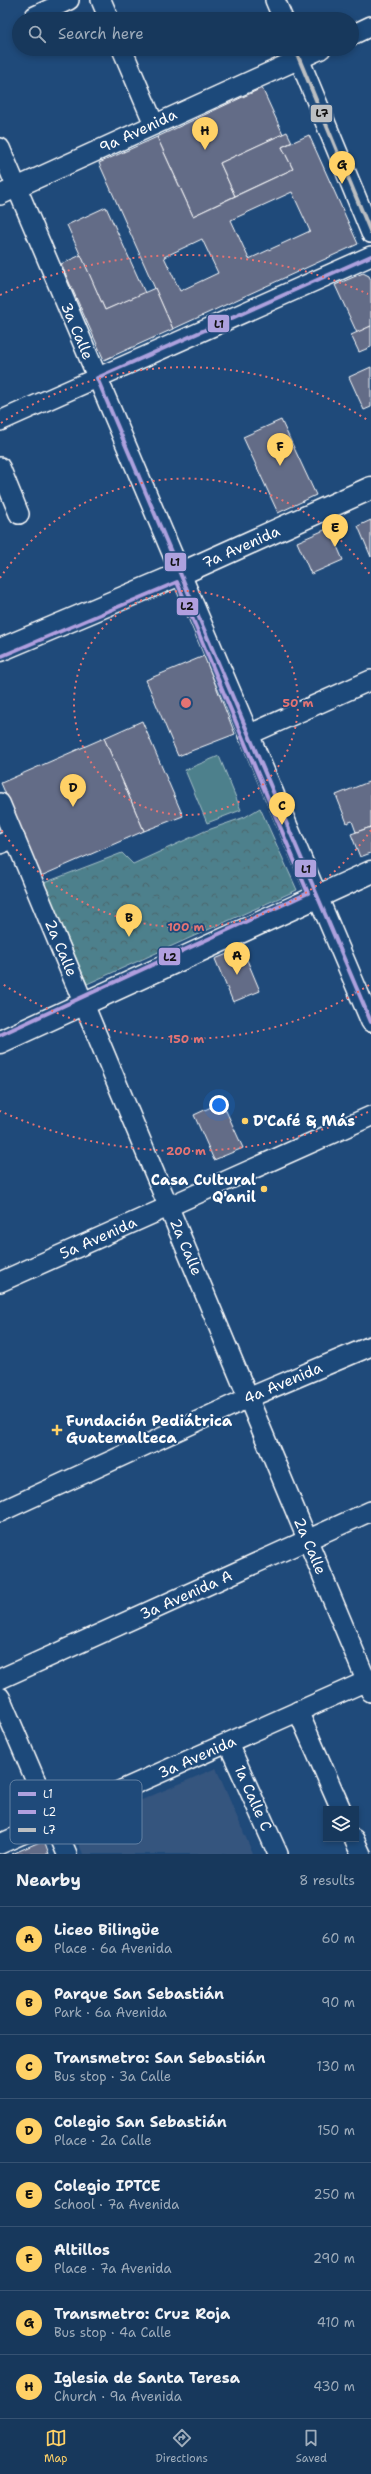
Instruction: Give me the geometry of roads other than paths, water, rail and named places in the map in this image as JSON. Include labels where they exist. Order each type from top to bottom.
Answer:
[{"type":"main road","name":"7a Avenida","points":[[0,650],[180,574],[371,488]]},
{"type":"main road","points":[[0,1042],[371,872]]},
{"type":"street","points":[[44,12],[69,0]]},
{"type":"street","points":[[100,0],[106,12]]},
{"type":"street","points":[[275,0],[280,12]]},
{"type":"street","points":[[359,32],[371,26]]},
{"type":"street","points":[[125,56],[154,124]]},
{"type":"street","name":"9a Avenida","points":[[8,191],[154,124],[294,56]]},
{"type":"street","points":[[299,56],[371,233]]},
{"type":"street","name":"3a Calle","points":[[0,148],[8,191],[98,378],[316,896],[371,1022]]},
{"type":"street","points":[[0,421],[371,256]]},
{"type":"street","points":[[0,467],[19,514]]},
{"type":"street","points":[[248,735],[371,680]]},
{"type":"street","name":"2a Calle","points":[[0,803],[7,841],[84,1003],[248,1398],[369,1684]]},
{"type":"street","name":"5a Avenida","points":[[0,1282],[371,1116]]},
{"type":"street","name":"4a Avenida","points":[[0,1512],[248,1398],[371,1346]]},
{"type":"street","name":"3a Avenida A","points":[[0,1680],[371,1511]]},
{"type":"street","name":"3a Avenida","points":[[142,1781],[298,1711],[369,1684]]},
{"type":"street","points":[[0,1697],[35,1780]]},
{"type":"street","points":[[298,1711],[340,1806]]},
{"type":"street","name":"1a Calle C","points":[[228,1743],[278,1854]]},
{"type":"street","name":"3a Avenida","points":[[0,1844],[10,1840]]},
{"type":"street","points":[[355,1842],[361,1854]]},
{"type":"street","points":[[62,1844],[67,1854]]},
{"type":"place","name":"Iglesia de Santa Teresa","points":[[205,150]]},
{"type":"place","name":"Transmetro: Cruz Roja","points":[[342,184]]},
{"type":"place","name":"Altillos","points":[[280,466]]},
{"type":"place","name":"Colegio IPTCE","points":[[335,547]]},
{"type":"place","name":"Colegio San Sebastián","points":[[73,807]]},
{"type":"place","name":"Transmetro: San Sebastián","points":[[282,825]]},
{"type":"place","name":"Parque San Sebastián","points":[[129,937]]},
{"type":"place","name":"Liceo Bilingüe","points":[[237,975]]},
{"type":"place","name":"D'Café & Más","points":[[245,1121]]},
{"type":"place","name":"Casa Cultural Q'anil","points":[[264,1189]]},
{"type":"place","name":"Fundación Pediátrica Guatemalteca","points":[[57,1430]]}]
